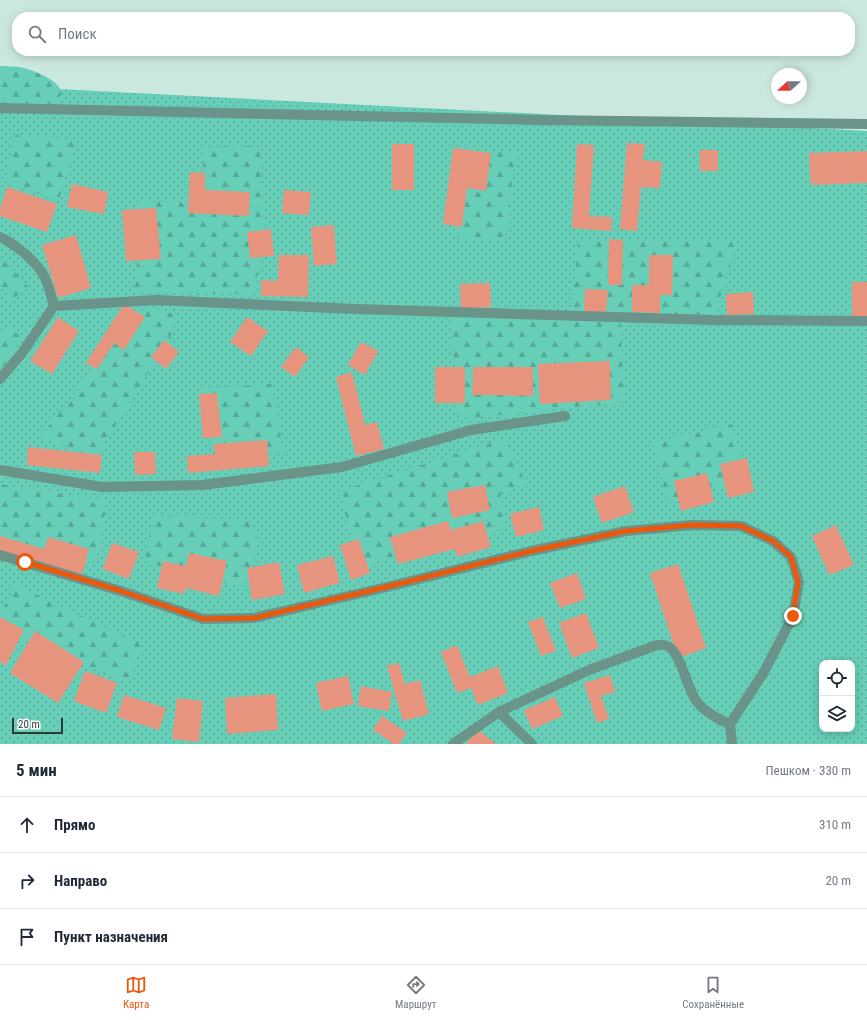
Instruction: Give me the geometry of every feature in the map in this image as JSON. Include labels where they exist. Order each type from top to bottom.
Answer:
[{"type":"street","points":[[0,108],[539,120],[867,124]]},
{"type":"street","points":[[0,237],[8,241],[30,258],[44,276],[54,306]]},
{"type":"street","points":[[54,306],[156,300],[356,309],[697,320],[867,321]]},
{"type":"street","points":[[0,379],[22,352],[54,306]]},
{"type":"street","points":[[0,470],[102,487],[203,485],[342,467],[471,430],[565,416]]},
{"type":"street","points":[[0,555],[114,589],[203,619],[254,618],[531,551],[626,531],[692,525],[741,526],[773,541],[791,557],[798,582],[793,616],[764,672],[730,724],[732,744]]},
{"type":"street","points":[[453,744],[499,712],[589,670],[657,645],[664,644],[675,654],[696,701],[713,717],[730,724]]},
{"type":"street","points":[[499,712],[532,744]]},
{"type":"green space","points":[[0,66],[19,67],[31,70],[44,75],[55,83],[62,92],[53,111],[0,112]]},
{"type":"green space","points":[[0,86],[867,131],[867,744],[0,744]]},
{"type":"green space","points":[[15,135],[75,140],[59,200],[4,182]]},
{"type":"green space","points":[[260,146],[264,245],[253,294],[135,291],[141,202],[199,202],[205,147]]},
{"type":"green space","points":[[466,149],[516,153],[505,239],[458,241]]},
{"type":"green space","points":[[578,240],[736,241],[715,316],[620,316],[624,402],[458,419],[451,312],[572,311]]},
{"type":"green space","points":[[0,258],[4,259],[29,288],[11,300],[0,286]]},
{"type":"green space","points":[[145,306],[175,314],[172,333],[128,406],[94,458],[40,437]]},
{"type":"green space","points":[[8,328],[21,336],[13,355],[0,370],[0,332]]},
{"type":"green space","points":[[272,384],[283,451],[216,468],[203,388]]},
{"type":"green space","points":[[732,424],[746,479],[668,503],[653,443]]},
{"type":"green space","points":[[506,438],[525,483],[500,494],[507,528],[358,567],[340,491]]},
{"type":"green space","points":[[0,484],[107,501],[96,563],[59,558],[0,546]]},
{"type":"green space","points":[[153,516],[249,519],[259,541],[244,588],[145,562]]},
{"type":"green space","points":[[16,585],[141,644],[128,683],[0,633],[0,614]]},
{"type":"building","points":[[627,143],[645,144],[643,160],[662,162],[660,188],[641,187],[637,231],[620,229]]},
{"type":"building","points":[[392,144],[414,144],[414,190],[392,190]]},
{"type":"building","points":[[577,144],[594,145],[589,216],[612,217],[611,231],[572,228]]},
{"type":"building","points":[[453,148],[491,153],[486,191],[467,188],[462,227],[443,224]]},
{"type":"building","points":[[700,150],[718,150],[718,171],[700,171]]},
{"type":"building","points":[[867,151],[867,183],[811,185],[809,153]]},
{"type":"building","points":[[190,172],[205,173],[205,190],[250,192],[249,216],[188,213]]},
{"type":"building","points":[[72,184],[108,192],[104,214],[67,207]]},
{"type":"building","points":[[7,187],[57,204],[47,232],[0,216],[0,209]]},
{"type":"building","points":[[284,190],[311,192],[309,215],[282,213]]},
{"type":"building","points":[[156,208],[161,259],[126,261],[122,210]]},
{"type":"building","points":[[334,225],[337,264],[314,266],[311,227]]},
{"type":"building","points":[[271,229],[274,256],[250,258],[247,232]]},
{"type":"building","points":[[76,235],[91,288],[58,298],[42,245]]},
{"type":"building","points":[[609,239],[623,240],[622,285],[608,285]]},
{"type":"building","points":[[279,255],[309,255],[308,297],[261,296],[261,280],[278,281]]},
{"type":"building","points":[[649,255],[673,255],[672,295],[660,295],[660,313],[632,312],[632,285],[649,285]]},
{"type":"building","points":[[852,282],[867,282],[867,316],[852,316]]},
{"type":"building","points":[[490,283],[491,307],[461,309],[460,284]]},
{"type":"building","points":[[585,289],[608,290],[606,313],[584,312]]},
{"type":"building","points":[[753,292],[754,314],[727,315],[726,294]]},
{"type":"building","points":[[124,304],[145,317],[124,350],[114,343],[97,369],[86,363]]},
{"type":"building","points":[[58,317],[79,331],[52,374],[30,361]]},
{"type":"building","points":[[247,317],[268,331],[251,356],[230,342]]},
{"type":"building","points":[[164,340],[179,352],[166,369],[151,357]]},
{"type":"building","points":[[361,342],[378,351],[365,375],[348,365]]},
{"type":"building","points":[[296,347],[309,357],[295,377],[281,367]]},
{"type":"building","points":[[610,361],[611,400],[540,404],[538,364]]},
{"type":"building","points":[[435,367],[465,367],[465,403],[435,403]]},
{"type":"building","points":[[473,367],[533,367],[533,396],[472,395]]},
{"type":"building","points":[[352,372],[365,425],[377,422],[384,449],[356,456],[336,377]]},
{"type":"building","points":[[217,393],[222,437],[203,438],[199,394]]},
{"type":"building","points":[[267,440],[269,466],[188,473],[187,456],[215,454],[214,444]]},
{"type":"building","points":[[28,447],[102,455],[100,473],[27,465]]},
{"type":"building","points":[[134,452],[155,452],[156,474],[135,475]]},
{"type":"building","points":[[747,458],[754,492],[728,498],[720,464]]},
{"type":"building","points":[[707,473],[714,502],[681,511],[674,481]]},
{"type":"building","points":[[485,485],[490,510],[452,518],[447,492]]},
{"type":"building","points":[[625,486],[634,512],[602,523],[593,497]]},
{"type":"building","points":[[539,507],[544,530],[516,537],[510,514]]},
{"type":"building","points":[[448,521],[451,530],[483,521],[491,547],[457,557],[455,549],[398,564],[390,537]]},
{"type":"building","points":[[836,525],[854,565],[829,575],[812,536]]},
{"type":"building","points":[[0,536],[44,549],[48,537],[89,549],[82,575],[0,552]]},
{"type":"building","points":[[359,539],[370,573],[351,580],[340,545]]},
{"type":"building","points":[[112,543],[139,552],[129,579],[103,569]]},
{"type":"building","points":[[189,553],[227,561],[219,596],[186,588],[184,594],[157,588],[163,561],[186,566]]},
{"type":"building","points":[[333,556],[340,583],[304,593],[297,565]]},
{"type":"building","points":[[279,562],[285,594],[252,600],[247,568]]},
{"type":"building","points":[[678,564],[706,648],[678,658],[650,573]]},
{"type":"building","points":[[577,573],[586,599],[560,608],[550,583]]},
{"type":"building","points":[[586,613],[599,648],[572,658],[559,623]]},
{"type":"building","points":[[0,617],[24,630],[6,665],[0,662]]},
{"type":"building","points":[[543,617],[556,651],[541,656],[528,622]]},
{"type":"building","points":[[35,631],[84,662],[58,703],[10,673]]},
{"type":"building","points":[[457,645],[470,677],[498,666],[508,693],[478,705],[471,688],[457,693],[441,652]]},
{"type":"building","points":[[399,663],[405,684],[420,680],[429,714],[403,721],[387,666]]},
{"type":"building","points":[[85,671],[117,683],[106,713],[74,701]]},
{"type":"building","points":[[610,675],[615,692],[601,696],[609,719],[597,723],[584,683]]},
{"type":"building","points":[[348,676],[354,704],[322,711],[316,683]]},
{"type":"building","points":[[361,686],[392,692],[389,711],[358,706]]},
{"type":"building","points":[[276,694],[278,730],[227,734],[225,698]]},
{"type":"building","points":[[124,695],[166,708],[159,730],[117,717]]},
{"type":"building","points":[[555,697],[563,716],[532,729],[524,710]]},
{"type":"building","points":[[177,698],[203,701],[199,742],[172,739]]},
{"type":"building","points":[[382,716],[407,733],[399,744],[394,744],[373,730]]},
{"type":"building","points":[[477,729],[496,744],[466,744]]},
{"type":"route","points":[[25,562],[121,591],[203,619],[254,618],[531,551],[626,531],[692,525],[741,526],[773,541],[791,557],[798,582],[793,616]]}]
